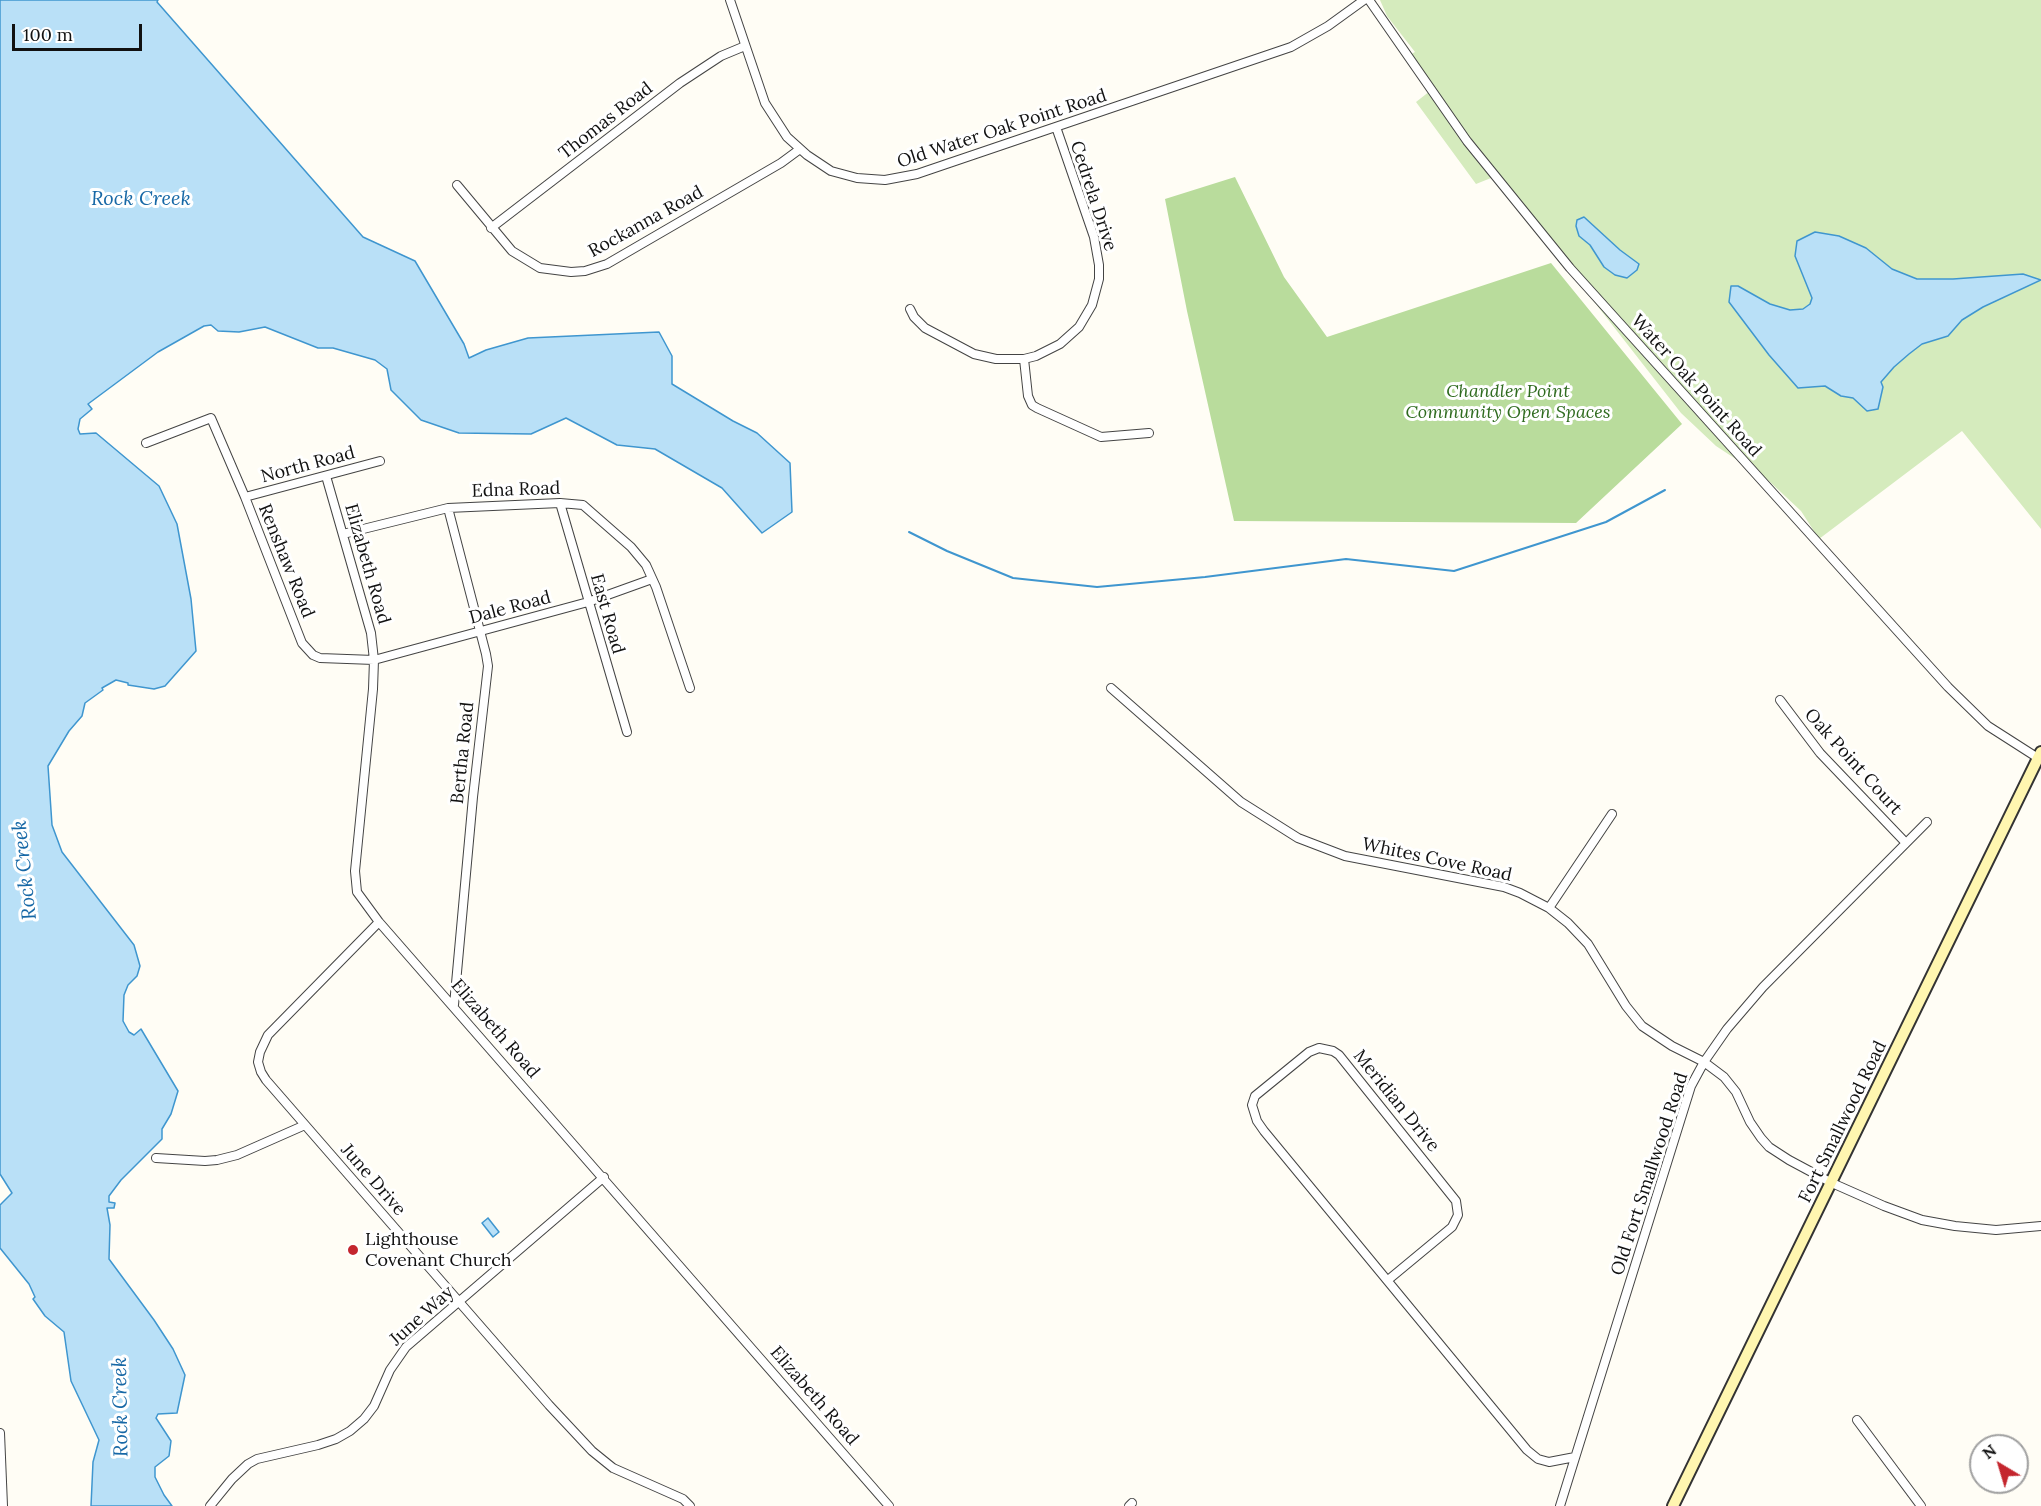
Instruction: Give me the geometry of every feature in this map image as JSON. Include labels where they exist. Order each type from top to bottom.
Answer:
[{"type":"main road","name":"Fort Smallwood Road","points":[[1673,1506],[2039,755]]},
{"type":"street","name":"Old Water Oak Point Road","points":[[730,0],[765,103],[778,125],[800,149],[831,171],[858,178],[885,180],[917,174],[1291,47],[1367,0]]},
{"type":"street","name":"Water Oak Point Road","points":[[1367,0],[1467,141],[1570,268],[1948,687],[1988,726],[2039,755]]},
{"type":"street","name":"Thomas Road","points":[[491,228],[680,83],[721,56],[745,46]]},
{"type":"street","name":"Cedrela Drive","points":[[910,309],[914,317],[925,328],[974,354],[996,359],[1024,359],[1050,350],[1079,327],[1092,305],[1099,279],[1099,265],[1094,237],[1056,127]]},
{"type":"street","name":"Rockanna Road","points":[[457,185],[512,251],[531,264],[551,271],[585,271],[607,264],[770,169],[800,149]]},
{"type":"street","points":[[1024,359],[1028,396],[1032,405],[1037,408],[1101,437],[1149,433]]},
{"type":"street","name":"Renshaw Road","points":[[146,443],[211,418],[245,497],[302,643],[313,655],[320,658],[374,660]]},
{"type":"street","name":"North Road","points":[[245,497],[380,461]]},
{"type":"street","name":"Elizabeth Road","points":[[326,476],[371,633],[374,660],[374,689],[355,884],[363,901],[889,1506]]},
{"type":"street","name":"East Road","points":[[560,503],[627,732]]},
{"type":"street","name":"Edna Road","points":[[343,534],[448,507],[575,503],[590,510],[637,553],[652,579],[690,688]]},
{"type":"street","name":"Bertha Road","points":[[448,507],[488,666],[473,797],[454,1005]]},
{"type":"street","name":"Dale Road","points":[[374,660],[588,602],[652,579]]},
{"type":"street","name":"Whites Cove Road","points":[[1111,688],[1241,802],[1298,838],[1352,857],[1504,887],[1520,892],[1549,908],[1568,923],[1588,944],[1626,1006],[1642,1026],[1663,1041],[1704,1062],[1731,1084],[1755,1130],[1769,1147],[1789,1160],[1832,1183],[1884,1206],[1930,1221],[1996,1230],[2041,1226]]},
{"type":"street","name":"Oak Point Court","points":[[1780,700],[1820,753],[1905,842]]},
{"type":"street","points":[[1549,908],[1612,814]]},
{"type":"street","name":"Old Fort Smallwood Road","points":[[1560,1506],[1691,1086],[1704,1062],[1727,1029],[1763,987],[1927,822]]},
{"type":"street","name":"June Drive","points":[[379,922],[268,1035],[258,1062],[266,1080],[592,1451],[613,1468],[683,1499],[690,1506]]},
{"type":"street","name":"Meridian Drive","points":[[1388,1280],[1452,1227],[1458,1215],[1456,1201],[1340,1055],[1319,1048],[1309,1052],[1255,1096],[1252,1105],[1254,1114],[1264,1131],[1527,1449],[1538,1459],[1550,1462],[1575,1457]]},
{"type":"street","points":[[156,1158],[217,1160],[237,1155],[304,1125]]},
{"type":"street","name":"June Way","points":[[210,1506],[232,1479],[257,1459],[318,1446],[350,1431],[374,1406],[390,1370],[406,1347],[604,1177]]},
{"type":"street","points":[[1857,1420],[1922,1506]]},
{"type":"street","points":[[0,1433],[3,1506]]},
{"type":"green space","points":[[1380,0],[2041,0],[2041,529],[1962,431],[1819,539],[1801,511],[1769,481],[1716,446],[1681,413],[1496,176],[1476,184],[1416,102],[1430,91],[1408,56],[1415,52],[1387,16]]},
{"type":"green space","name":"Chandler Point Community Open Spaces","points":[[1235,177],[1284,277],[1327,337],[1551,263],[1682,424],[1576,523],[1234,521],[1187,311],[1165,199]]},
{"type":"water","name":"Rock Creek","points":[[0,0],[158,0],[157,2],[363,237],[415,261],[464,344],[469,358],[486,350],[528,338],[659,332],[672,356],[672,384],[757,433],[790,463],[792,512],[762,533],[722,488],[655,449],[617,445],[566,418],[531,434],[459,433],[421,420],[391,390],[387,369],[375,360],[333,348],[318,348],[265,327],[239,332],[218,331],[211,325],[204,326],[158,352],[88,404],[92,409],[80,419],[78,429],[80,434],[96,433],[159,486],[177,524],[191,599],[196,651],[165,686],[154,689],[128,685],[128,683],[116,680],[102,688],[103,690],[85,703],[82,716],[69,731],[48,766],[52,825],[62,852],[134,945],[140,966],[137,976],[128,985],[124,995],[123,1021],[129,1032],[134,1035],[141,1029],[178,1091],[171,1114],[162,1129],[162,1139],[121,1180],[109,1196],[109,1202],[115,1203],[114,1208],[107,1208],[110,1225],[109,1259],[173,1349],[185,1375],[177,1413],[158,1414],[156,1418],[171,1441],[169,1456],[155,1467],[155,1477],[172,1506],[91,1506],[93,1462],[99,1440],[71,1381],[64,1332],[45,1316],[33,1299],[35,1297],[29,1284],[0,1248],[0,1205],[12,1193],[0,1174]]},
{"type":"water","points":[[1584,217],[1639,264],[1637,270],[1627,278],[1615,275],[1604,267],[1590,245],[1579,236],[1577,220]]},
{"type":"water","points":[[1815,232],[1839,236],[1866,248],[1892,269],[1917,279],[2023,274],[2041,280],[1983,307],[1962,320],[1948,336],[1922,344],[1894,367],[1881,382],[1883,387],[1878,409],[1867,411],[1853,398],[1841,396],[1825,386],[1798,388],[1769,355],[1729,302],[1731,286],[1738,286],[1770,304],[1790,310],[1803,309],[1810,304],[1812,298],[1795,256],[1797,241]]},
{"type":"water","points":[[488,1218],[499,1232],[493,1237],[482,1223]]},
{"type":"waterway","points":[[909,532],[947,551],[1013,578],[1097,587],[1205,577],[1346,559],[1454,571],[1606,522],[1665,490]]},
{"type":"place","name":"Lighthouse Covenant Church","points":[[353,1250]]}]
